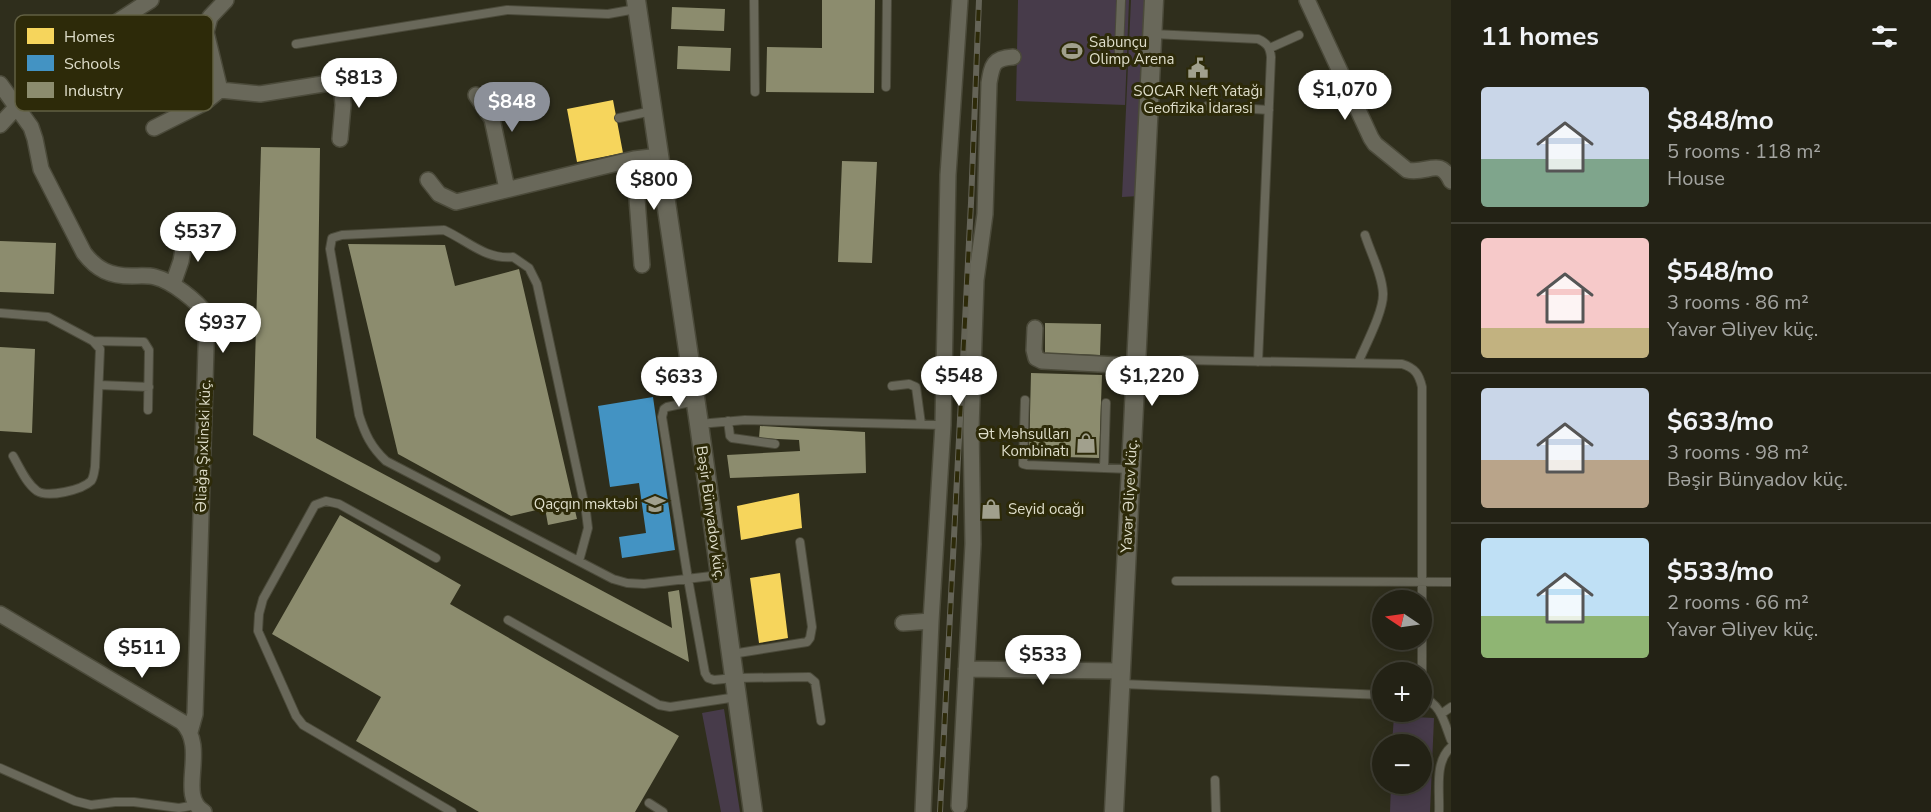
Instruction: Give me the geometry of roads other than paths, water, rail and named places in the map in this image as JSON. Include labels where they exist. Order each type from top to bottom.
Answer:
[{"type":"street","points":[[128,15],[151,0]]},
{"type":"street","points":[[212,15],[226,0]]},
{"type":"street","points":[[923,812],[931,621],[943,425],[948,175],[960,0]]},
{"type":"street","name":"Yavər Əliyev küç.","points":[[1114,812],[1154,0]]},
{"type":"street","points":[[1307,0],[1375,144],[1407,170],[1413,172],[1434,167],[1441,168],[1447,172],[1451,182]]},
{"type":"street","name":"Bəşir Bünyadov küç.","points":[[637,4],[696,401],[753,812]]},
{"type":"street","points":[[959,806],[973,544],[971,428],[976,280],[985,214],[989,83],[995,62],[1002,57],[1013,57]]},
{"type":"street","points":[[213,61],[220,90]]},
{"type":"street","points":[[213,96],[220,90],[260,94],[386,74]]},
{"type":"street","points":[[340,139],[343,105],[341,81]]},
{"type":"street","points":[[0,84],[15,105]]},
{"type":"street","points":[[476,95],[492,119],[507,189]]},
{"type":"street","points":[[0,124],[15,107]]},
{"type":"street","points":[[20,111],[31,127],[41,169],[84,253],[91,262],[102,271],[115,275],[155,277],[173,284],[202,309],[207,315],[207,322]]},
{"type":"street","points":[[154,128],[188,111]]},
{"type":"street","points":[[428,180],[439,194],[456,202],[634,159],[660,156]]},
{"type":"street","points":[[634,159],[642,265]]},
{"type":"street","points":[[173,284],[181,261],[186,231]]},
{"type":"street","name":"Əliağa Şıxlinski küç.","points":[[200,809],[192,790],[194,741],[190,732],[195,714],[207,322]]},
{"type":"street","points":[[1035,328],[1034,350],[1036,358],[1042,361],[1136,366]]},
{"type":"street","points":[[0,614],[176,718],[190,732]]},
{"type":"street","points":[[903,623],[931,621]]},
{"type":"street","points":[[966,669],[1120,677]]},
{"type":"lane","points":[[754,0],[755,93]]},
{"type":"lane","points":[[886,87],[887,0]]},
{"type":"lane","points":[[1119,51],[1120,0]]},
{"type":"lane","points":[[296,44],[507,10],[608,14],[637,4]]},
{"type":"lane","points":[[1152,34],[1258,39],[1266,42],[1270,48],[1258,362]]},
{"type":"lane","points":[[1270,48],[1299,35]]},
{"type":"lane","points":[[1207,106],[1269,110]]},
{"type":"lane","points":[[619,118],[653,111]]},
{"type":"lane","points":[[579,561],[588,528],[586,512],[537,284],[529,268],[513,257],[502,259],[491,256],[444,230],[342,235],[332,238],[330,249],[359,415],[366,436],[386,461],[613,579],[644,584],[720,575]]},
{"type":"lane","points":[[1358,363],[1383,296],[1382,284],[1365,236]]},
{"type":"lane","points":[[0,313],[48,317],[93,342],[100,349],[95,467],[90,482],[82,488],[48,495],[38,492],[26,479],[13,456]]},
{"type":"lane","points":[[207,322],[237,323]]},
{"type":"lane","points":[[93,342],[144,342],[149,350],[148,410]]},
{"type":"lane","points":[[1182,360],[1401,364],[1414,369],[1422,387],[1422,662]]},
{"type":"lane","points":[[892,386],[909,384],[916,387],[921,424]]},
{"type":"lane","points":[[99,385],[149,387]]},
{"type":"lane","points":[[1025,400],[1023,464],[1131,469]]},
{"type":"lane","points":[[696,401],[667,407],[662,412],[705,674],[714,680],[809,677],[815,682],[821,721]]},
{"type":"lane","points":[[1104,468],[1106,403]]},
{"type":"lane","points":[[699,424],[728,420],[943,425]]},
{"type":"lane","points":[[728,420],[732,438],[775,444]]},
{"type":"lane","points":[[436,558],[339,504],[326,501],[315,505],[262,599],[258,631],[296,716],[303,725],[452,812]]},
{"type":"lane","points":[[731,654],[807,642],[810,638],[812,627],[800,542]]},
{"type":"lane","points":[[1176,581],[1451,582]]},
{"type":"lane","points":[[508,620],[660,705],[670,707],[737,697]]},
{"type":"lane","points":[[1120,677],[1372,694]]},
{"type":"lane","points":[[1432,702],[1441,714],[1451,740]]},
{"type":"lane","points":[[1441,714],[1451,706]]},
{"type":"lane","points":[[1439,812],[1440,765],[1446,751],[1451,747]]},
{"type":"lane","points":[[0,768],[91,809],[115,802],[135,802],[200,809]]},
{"type":"lane","points":[[1215,780],[1216,812]]},
{"type":"lane","points":[[649,803],[663,812]]},
{"type":"railway","points":[[940,812],[979,0]]},
{"type":"place","name":"Sabunçu Olimp Arena","points":[[1072,51]]},
{"type":"place","name":"SOCAR Neft Yatağı Geofizika İdarəsi","points":[[1198,68]]},
{"type":"place","name":"Ət Məhsulları Kombinatı","points":[[1086,443]]},
{"type":"place","name":"Qaçqın məktəbi","points":[[655,504]]},
{"type":"place","name":"Seyid ocağı","points":[[991,509]]}]
